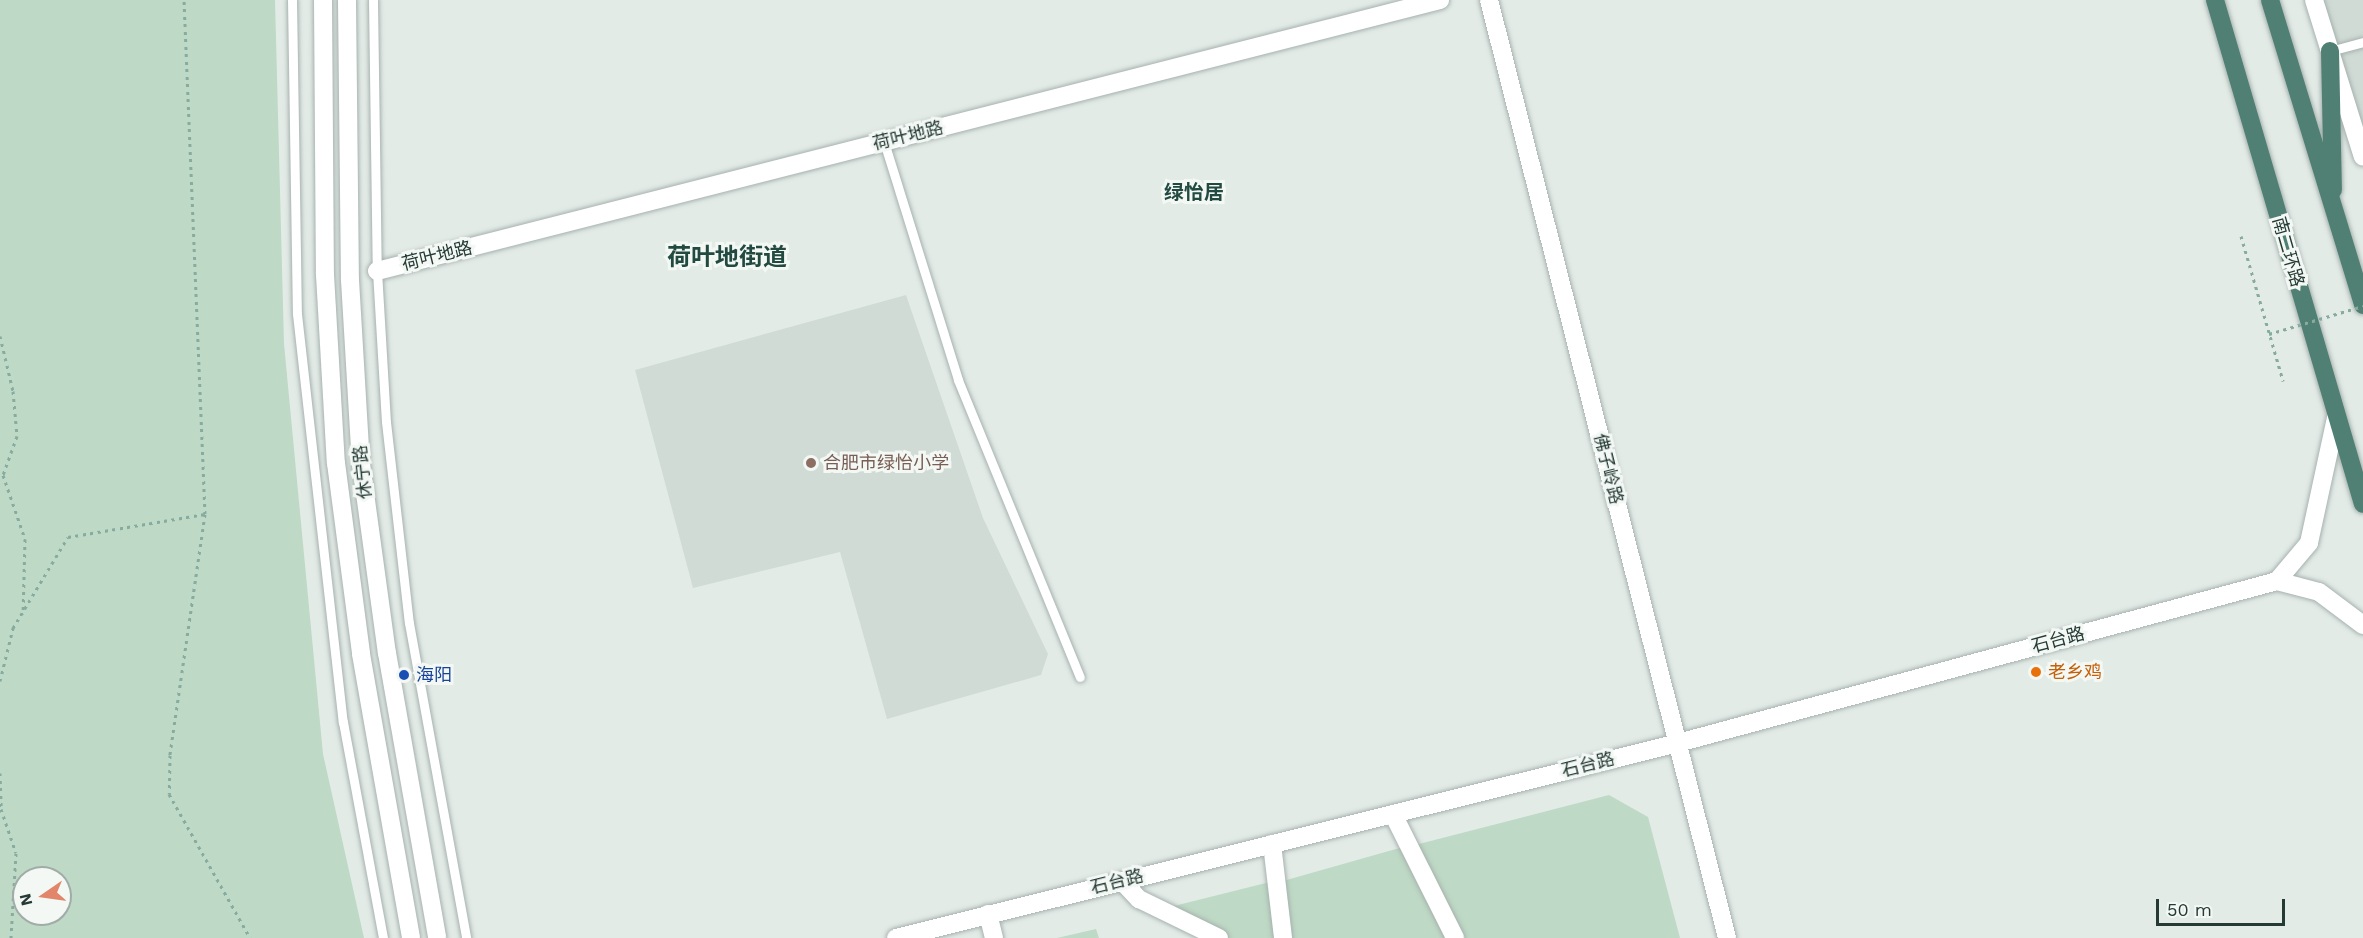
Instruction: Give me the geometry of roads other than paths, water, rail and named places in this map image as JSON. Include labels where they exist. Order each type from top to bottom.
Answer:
[{"type":"highway","name":"南二环路","points":[[2215,0],[2363,504]]},
{"type":"highway","points":[[2270,0],[2363,305]]},
{"type":"highway","points":[[2330,51],[2332,204]]},
{"type":"street","name":"休宁路","points":[[323,0],[325,275],[336,463],[367,688],[411,938]]},
{"type":"street","name":"休宁路","points":[[347,0],[350,280],[361,464],[397,721],[437,938]]},
{"type":"street","name":"荷叶地路","points":[[377,271],[1440,0]]},
{"type":"street","name":"佛子岭路","points":[[1489,0],[1727,938]]},
{"type":"street","points":[[2314,0],[2363,157]]},
{"type":"street","points":[[2336,418],[2309,543],[2277,581],[2319,592],[2363,625]]},
{"type":"street","name":"石台路","points":[[897,938],[1678,743],[2277,581]]},
{"type":"street","points":[[1393,813],[1455,938]]},
{"type":"street","points":[[1272,844],[1283,938]]},
{"type":"street","points":[[1122,881],[1140,899],[1219,938]]},
{"type":"street","points":[[988,914],[994,938]]},
{"type":"lane","points":[[292,0],[297,314],[343,722],[383,938]]},
{"type":"lane","points":[[373,0],[377,271],[409,623],[466,938]]},
{"type":"lane","points":[[2330,51],[2363,42]]},
{"type":"lane","points":[[884,142],[958,380],[1080,677]]},
{"type":"place","name":"合肥市绿怡小学","points":[[811,463]]},
{"type":"place","name":"老乡鸡","points":[[2036,672]]},
{"type":"place","name":"海阳","points":[[404,675]]},
{"type":"district","name":"绿怡居","points":[[1194,192]]},
{"type":"district","name":"荷叶地街道","points":[[727,258]]}]
